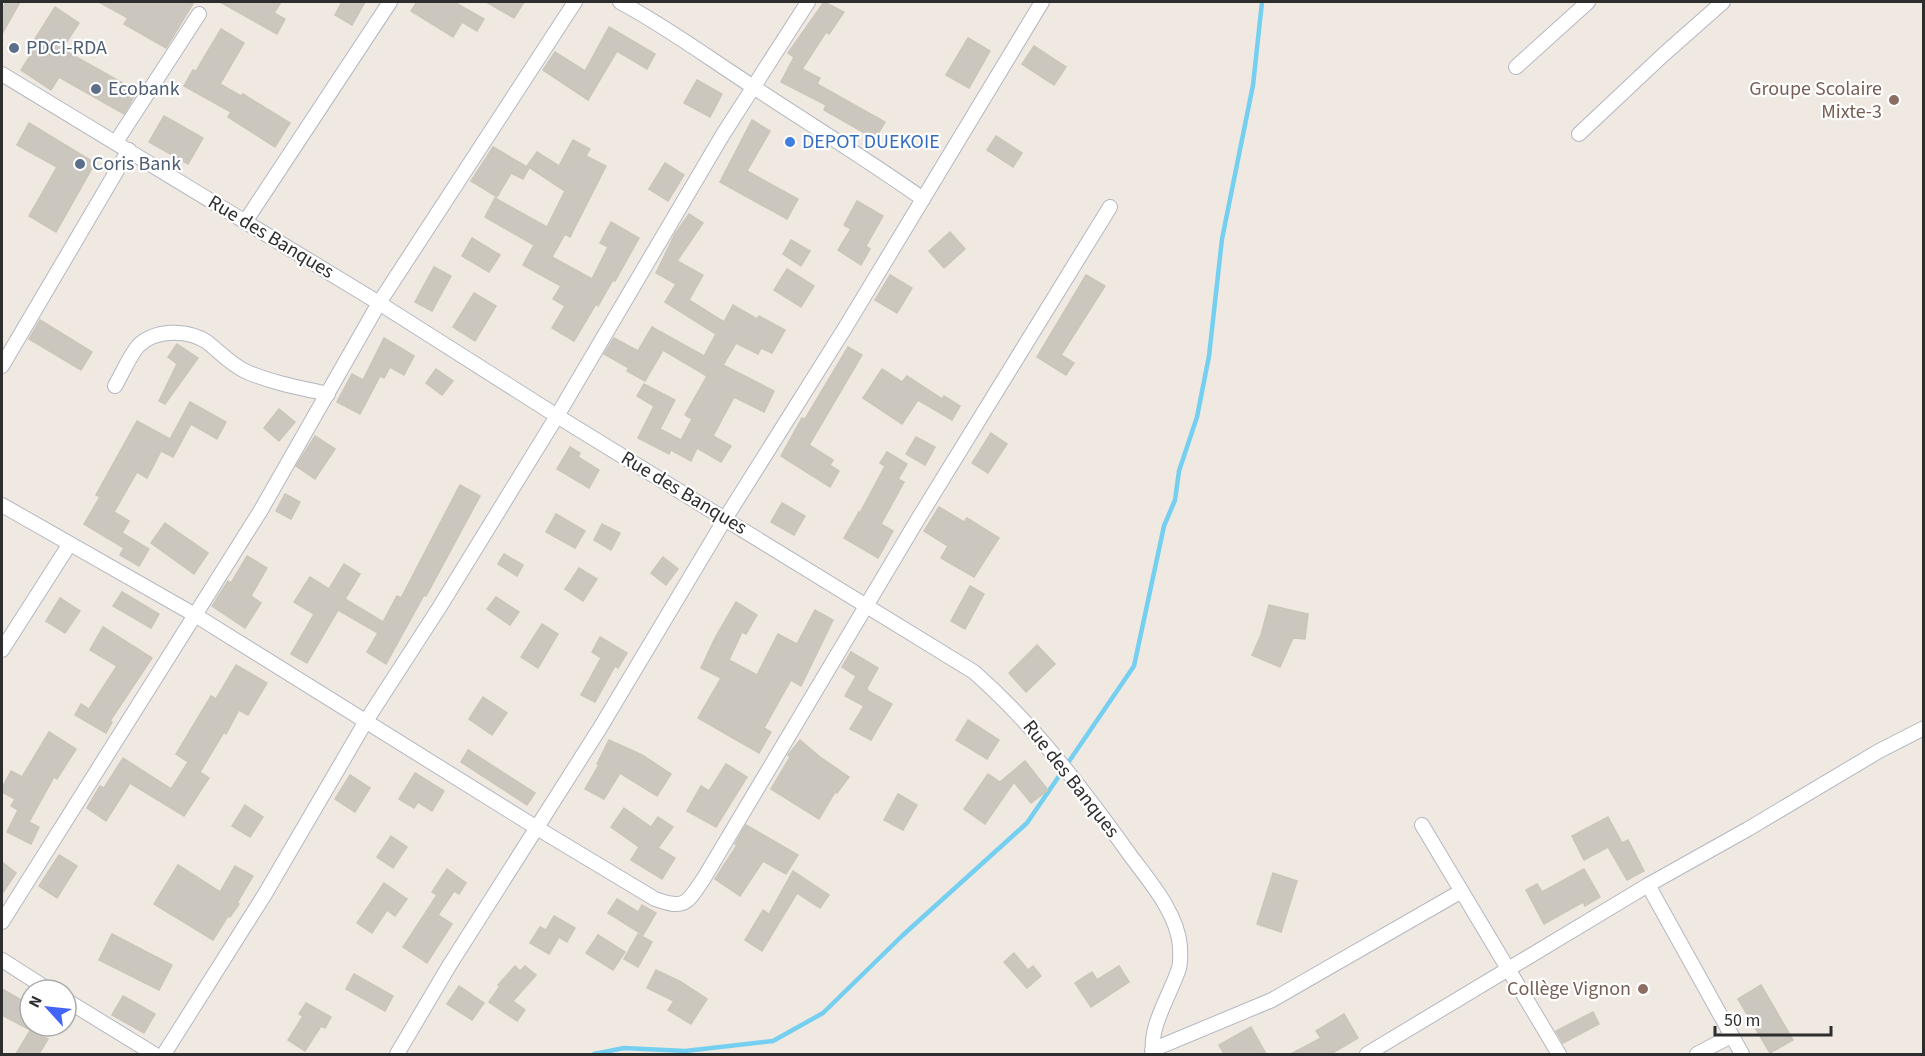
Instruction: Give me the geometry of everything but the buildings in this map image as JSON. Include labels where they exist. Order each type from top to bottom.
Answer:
[{"type":"street","points":[[245,222],[390,2]]},
{"type":"street","points":[[2,922],[261,510],[380,303],[575,2]]},
{"type":"street","points":[[620,2],[665,28],[843,143],[923,198]]},
{"type":"street","points":[[164,1054],[265,894],[366,721],[440,608],[692,187],[807,2]]},
{"type":"street","points":[[397,1054],[460,947],[537,828],[650,646],[725,519],[845,328],[1042,2]]},
{"type":"street","points":[[1516,67],[1588,2]]},
{"type":"street","points":[[1580,134],[1723,2]]},
{"type":"street","points":[[116,142],[198,14]]},
{"type":"street","name":"Rue des Banques","points":[[2,74],[380,303],[557,416],[974,672],[1027,722],[1102,816],[1172,915],[1180,943],[1180,966],[1156,1027],[1153,1052]]},
{"type":"street","points":[[2,366],[129,150]]},
{"type":"street","points":[[2,505],[195,615],[655,899],[675,905],[683,903],[691,897],[704,878],[866,605],[1110,207]]},
{"type":"street","points":[[115,386],[138,346],[156,335],[176,333],[190,334],[205,341],[228,361],[246,372],[277,383],[327,394]]},
{"type":"street","points":[[2,650],[69,544]]},
{"type":"street","points":[[1367,1054],[1509,971],[1648,885],[1748,830],[1879,751],[1923,728]]},
{"type":"street","points":[[1422,825],[1559,1054]]},
{"type":"street","points":[[1648,885],[1742,1054]]},
{"type":"street","points":[[1153,1052],[1272,1000],[1460,892]]},
{"type":"street","points":[[2,960],[30,978]]},
{"type":"street","points":[[78,1007],[154,1054]]},
{"type":"street","points":[[1697,1054],[1731,1036]]},
{"type":"waterway","points":[[594,1054],[624,1048],[685,1051],[773,1041],[823,1013],[903,935],[1027,823],[1134,666],[1164,526],[1175,500],[1179,471],[1197,417],[1209,356],[1222,239],[1253,85],[1262,2]]},
{"type":"place","name":"PDCI-RDA","points":[[14,48]]},
{"type":"place","name":"Ecobank","points":[[96,89]]},
{"type":"place","name":"Groupe Scolaire Mixte-3","points":[[1894,100]]},
{"type":"place","name":"DEPOT DUEKOIE","points":[[790,142]]},
{"type":"place","name":"Coris Bank","points":[[80,164]]},
{"type":"place","name":"Collège Vignon","points":[[1643,989]]}]
